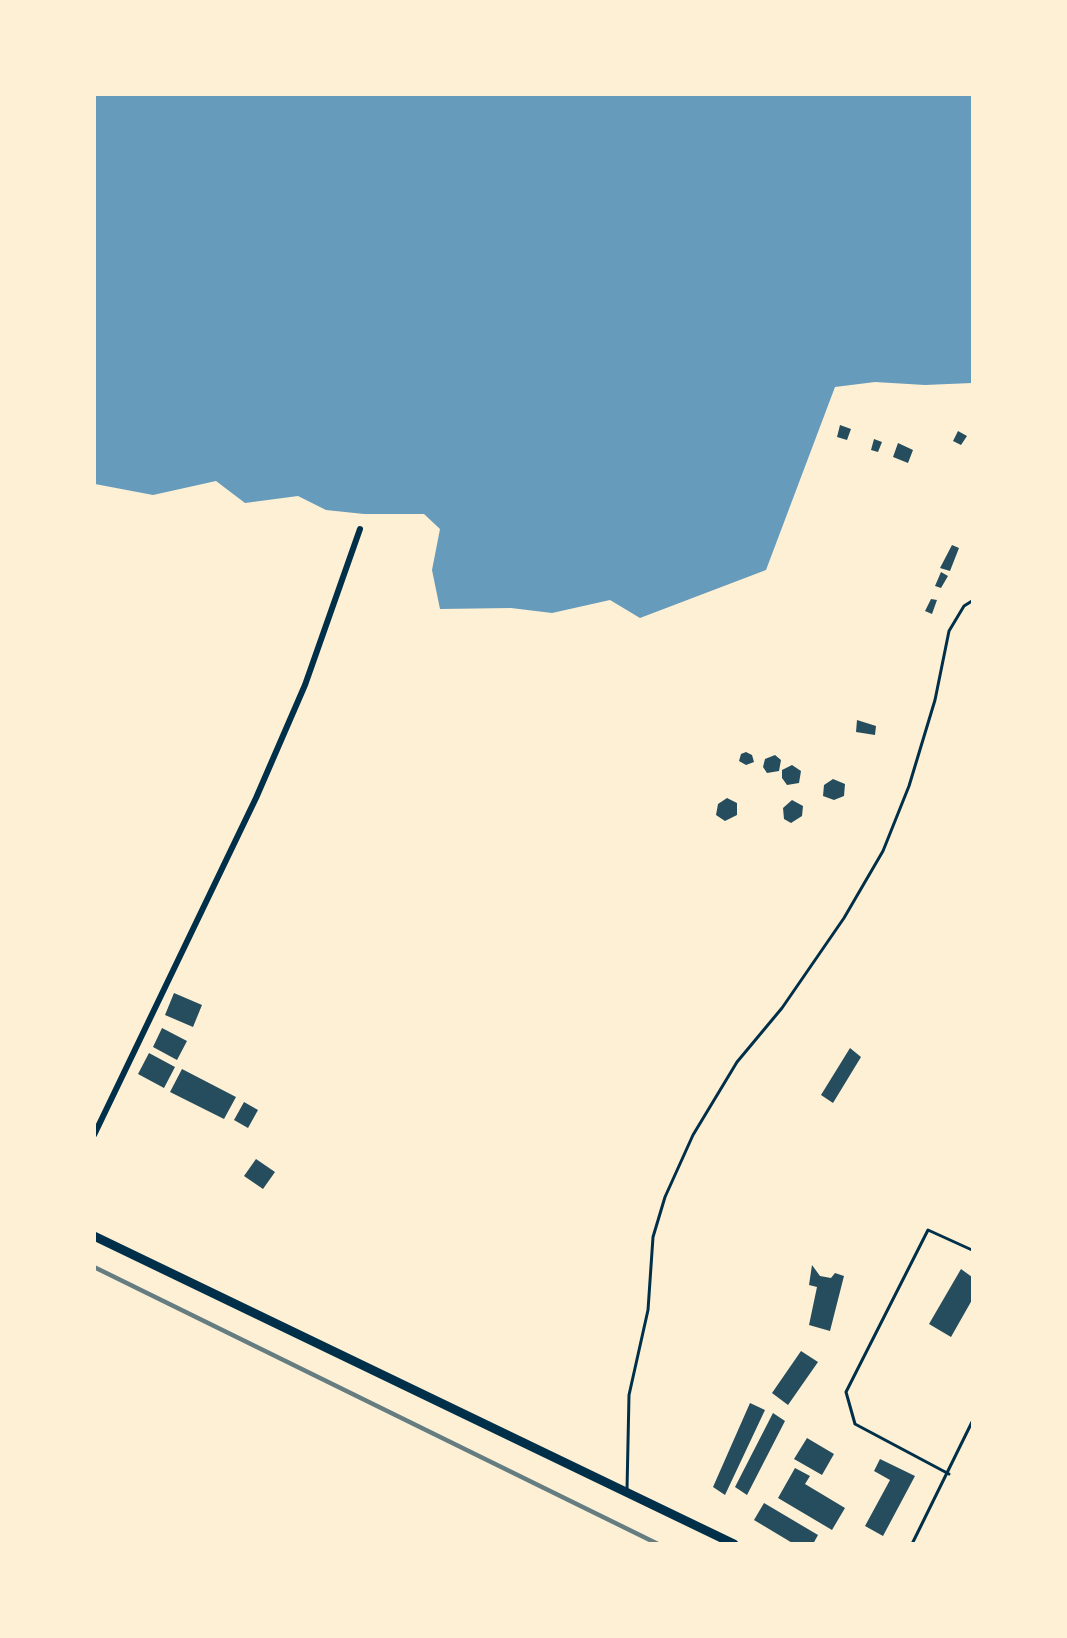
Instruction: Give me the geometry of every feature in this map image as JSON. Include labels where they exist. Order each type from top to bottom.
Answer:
[{"type":"main road","points":[[94,1236],[734,1544]]},
{"type":"street","points":[[94,1135],[260,788],[305,685],[360,530]]},
{"type":"lane","points":[[627,1492],[629,1395],[648,1310],[653,1237],[665,1197],[693,1135],[737,1062],[788,999],[844,918],[883,851],[909,786],[935,700],[949,631],[964,606],[972,601]]},
{"type":"lane","points":[[949,1474],[855,1424],[846,1392],[928,1230],[972,1250]]},
{"type":"lane","points":[[912,1544],[949,1474],[972,1422]]},
{"type":"water","points":[[94,95],[972,95],[972,383],[925,385],[875,382],[835,387],[766,570],[640,618],[610,600],[552,613],[511,608],[440,609],[432,570],[440,529],[424,514],[364,514],[326,510],[298,496],[245,503],[216,481],[153,495],[95,484]]},
{"type":"building","points":[[840,425],[851,429],[847,440],[837,437]]},
{"type":"building","points":[[958,431],[967,436],[961,445],[953,441]]},
{"type":"building","points":[[874,439],[882,442],[878,452],[871,450]]},
{"type":"building","points":[[898,443],[913,450],[908,463],[893,457]]},
{"type":"building","points":[[952,545],[959,548],[950,571],[940,568]]},
{"type":"building","points":[[941,572],[948,576],[941,588],[935,586]]},
{"type":"building","points":[[931,599],[937,600],[932,614],[925,611]]},
{"type":"building","points":[[857,720],[876,726],[875,735],[856,732]]},
{"type":"building","points":[[746,752],[752,755],[754,762],[746,765],[739,761],[741,754]]},
{"type":"building","points":[[775,755],[781,760],[779,771],[767,773],[763,767],[765,759]]},
{"type":"building","points":[[792,765],[801,771],[799,783],[787,785],[782,778],[782,770]]},
{"type":"building","points":[[833,779],[845,784],[844,796],[834,800],[823,796],[824,785]]},
{"type":"building","points":[[727,798],[737,803],[737,815],[725,821],[716,815],[718,804]]},
{"type":"building","points":[[792,800],[803,806],[802,816],[791,823],[784,819],[783,808]]},
{"type":"building","points":[[174,993],[202,1005],[193,1027],[165,1015]]},
{"type":"building","points":[[162,1028],[187,1041],[177,1060],[153,1047]]},
{"type":"building","points":[[850,1048],[861,1057],[833,1103],[821,1095]]},
{"type":"building","points":[[149,1053],[175,1067],[164,1088],[138,1074]]},
{"type":"building","points":[[182,1069],[236,1097],[224,1119],[170,1092]]},
{"type":"building","points":[[244,1102],[258,1110],[248,1128],[234,1120]]},
{"type":"building","points":[[256,1159],[275,1172],[263,1189],[244,1176]]},
{"type":"building","points":[[812,1265],[820,1276],[831,1278],[835,1273],[844,1276],[830,1331],[809,1325],[817,1287],[809,1285]]},
{"type":"building","points":[[961,1269],[972,1277],[972,1300],[951,1337],[929,1324]]},
{"type":"building","points":[[801,1351],[818,1362],[788,1405],[772,1393]]},
{"type":"building","points":[[750,1403],[765,1410],[725,1495],[713,1487]]},
{"type":"building","points":[[773,1413],[785,1421],[747,1495],[735,1487]]},
{"type":"building","points":[[807,1438],[834,1454],[822,1475],[794,1459]]},
{"type":"building","points":[[880,1459],[915,1476],[883,1536],[865,1526],[890,1480],[874,1471]]},
{"type":"building","points":[[795,1468],[810,1476],[805,1484],[845,1508],[832,1530],[778,1498]]},
{"type":"building","points":[[764,1503],[818,1535],[813,1544],[794,1544],[754,1520]]},
{"type":"railway","points":[[94,1267],[658,1544]]}]
